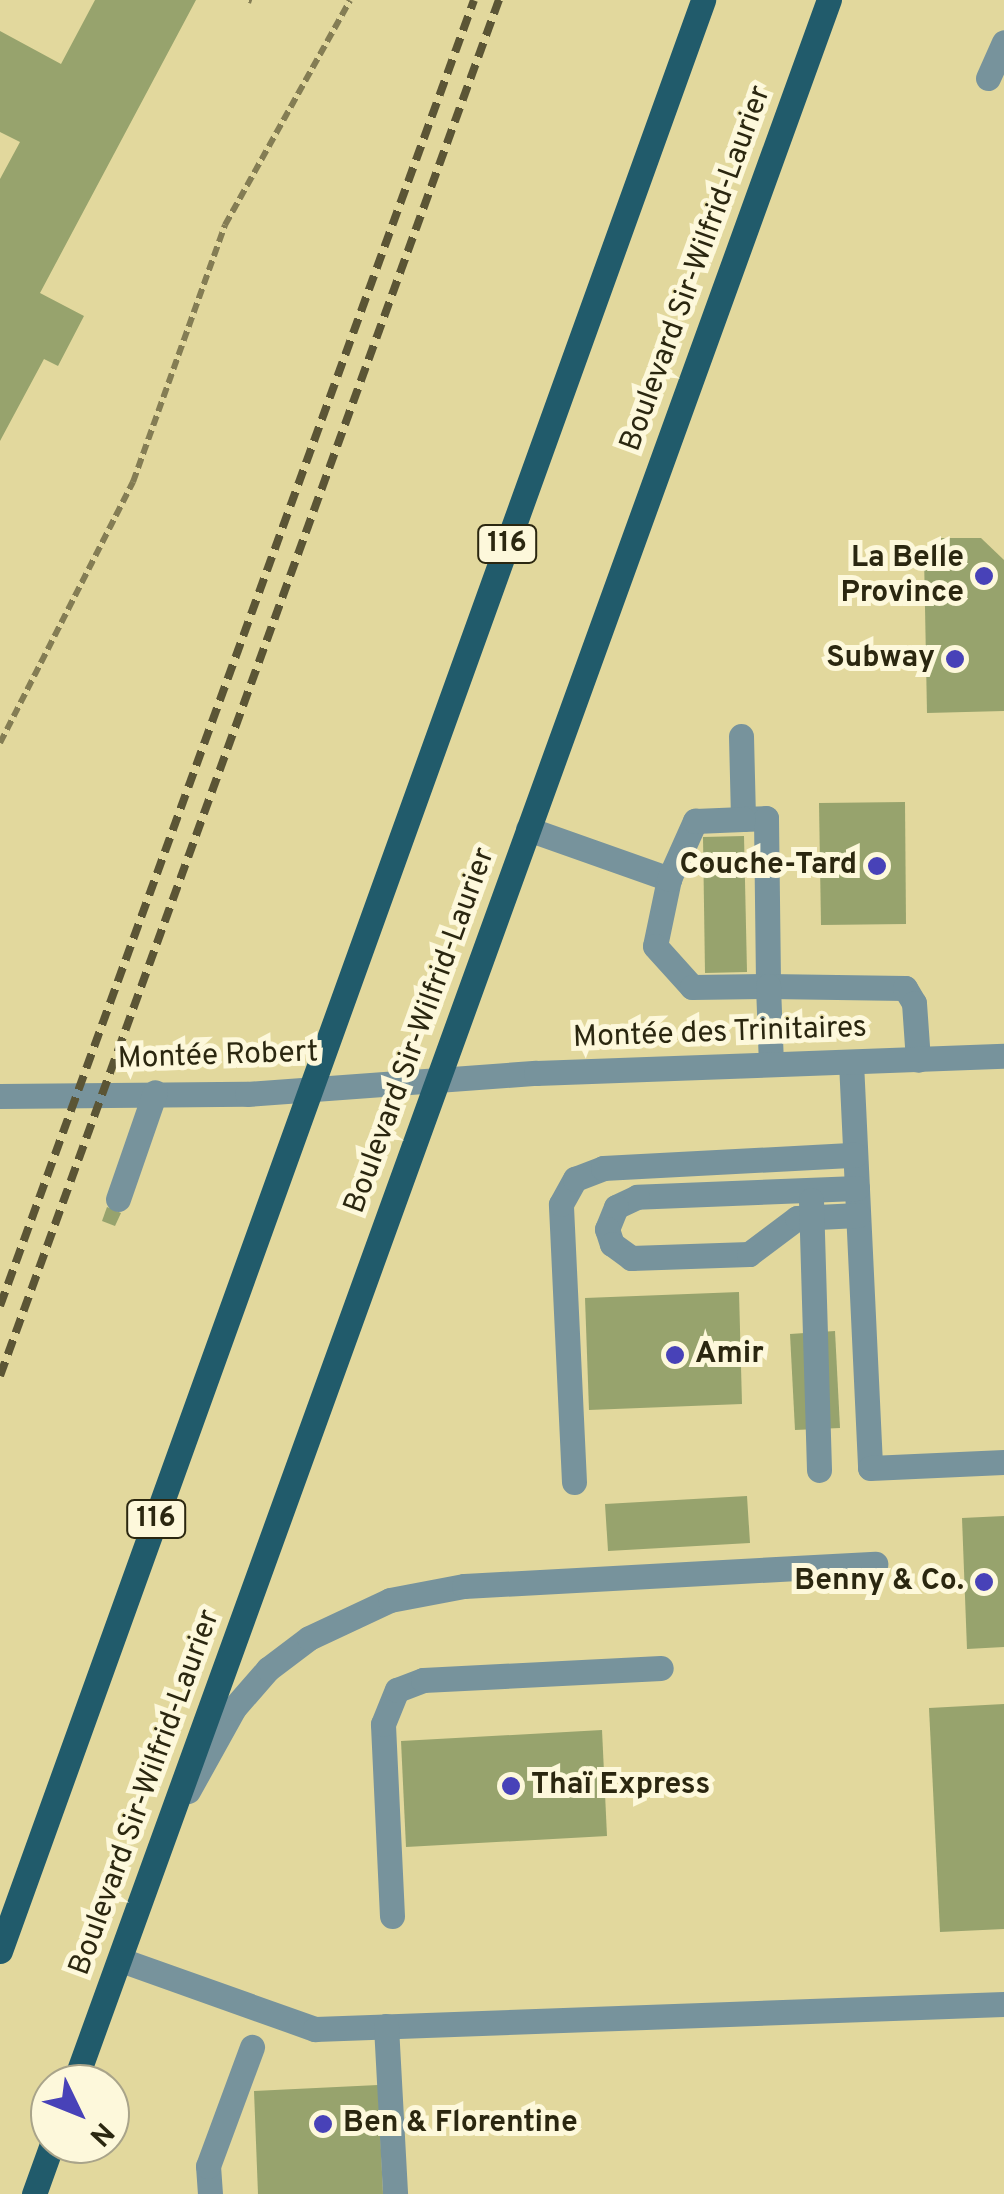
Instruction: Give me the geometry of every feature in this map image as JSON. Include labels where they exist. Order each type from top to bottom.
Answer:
[{"type":"main road","name":"116","points":[[0,1951],[703,0]]},
{"type":"main road","name":"Boulevard Sir-Wilfrid-Laurier","points":[[81,2064],[829,0]]},
{"type":"main road","points":[[34,2194],[45,2164]]},
{"type":"street","points":[[988,78],[1004,42]]},
{"type":"street","points":[[741,736],[743,819]]},
{"type":"street","points":[[771,1064],[768,986],[766,818],[695,822],[669,879],[655,946],[692,988],[768,986],[900,985],[914,1003],[918,1060]]},
{"type":"street","points":[[528,828],[669,879]]},
{"type":"street","name":"Montée des Trinitaires","points":[[438,1079],[1004,1056]]},
{"type":"street","points":[[852,1062],[870,1468],[1004,1462]]},
{"type":"street","name":"Montée Robert","points":[[0,1096],[246,1094],[438,1079]]},
{"type":"street","points":[[118,1198],[156,1092]]},
{"type":"street","points":[[574,1482],[561,1204],[575,1178],[603,1168],[856,1155]]},
{"type":"street","points":[[858,1188],[638,1197],[616,1207],[608,1229],[612,1244],[632,1258],[749,1254],[797,1218],[858,1215]]},
{"type":"street","points":[[811,1190],[819,1470]]},
{"type":"street","points":[[169,1826],[234,1708],[268,1669],[309,1638],[390,1600],[440,1588],[875,1564]]},
{"type":"street","points":[[392,1916],[382,1724],[397,1690],[422,1680],[660,1668]]},
{"type":"street","points":[[120,1960],[315,2028],[1004,2004]]},
{"type":"street","points":[[386,2026],[395,2194]]},
{"type":"street","points":[[210,2194],[208,2166],[252,2048]]},
{"type":"path","points":[[0,742],[133,482],[225,225],[350,0]]},
{"type":"building","points":[[95,0],[196,0],[40,293],[84,316],[58,366],[44,359],[0,441],[0,179],[20,142],[0,132],[0,31],[61,64]]},
{"type":"building","points":[[941,538],[981,538],[1004,560],[1004,711],[927,713],[924,555]]},
{"type":"building","points":[[905,802],[906,924],[821,925],[819,803]]},
{"type":"building","points":[[744,836],[747,972],[705,973],[703,837]]},
{"type":"building","points":[[107,1207],[121,1213],[115,1226],[102,1221]]},
{"type":"building","points":[[739,1292],[742,1404],[589,1410],[585,1298]]},
{"type":"building","points":[[835,1331],[840,1428],[795,1430],[790,1334]]},
{"type":"building","points":[[747,1496],[750,1543],[608,1551],[605,1504]]},
{"type":"building","name":"Benny & Co.","points":[[1004,1516],[1004,1647],[967,1649],[962,1518]]},
{"type":"building","points":[[1004,1704],[1004,1929],[940,1932],[929,1708]]},
{"type":"building","points":[[602,1730],[607,1836],[406,1847],[401,1741]]},
{"type":"building","points":[[378,2085],[383,2194],[258,2194],[254,2091]]},
{"type":"railway","points":[[0,1306],[474,0]]},
{"type":"railway","points":[[0,1376],[499,0]]},
{"type":"place","name":"La Belle Province","points":[[984,576]]},
{"type":"place","name":"Subway","points":[[955,659]]},
{"type":"place","name":"Couche-Tard","points":[[877,866]]},
{"type":"place","name":"Amir","points":[[675,1355]]},
{"type":"place","name":"Benny & Co.","points":[[984,1582]]},
{"type":"place","name":"Thaï Express","points":[[511,1786]]},
{"type":"place","name":"Ben & Florentine","points":[[323,2124]]}]
